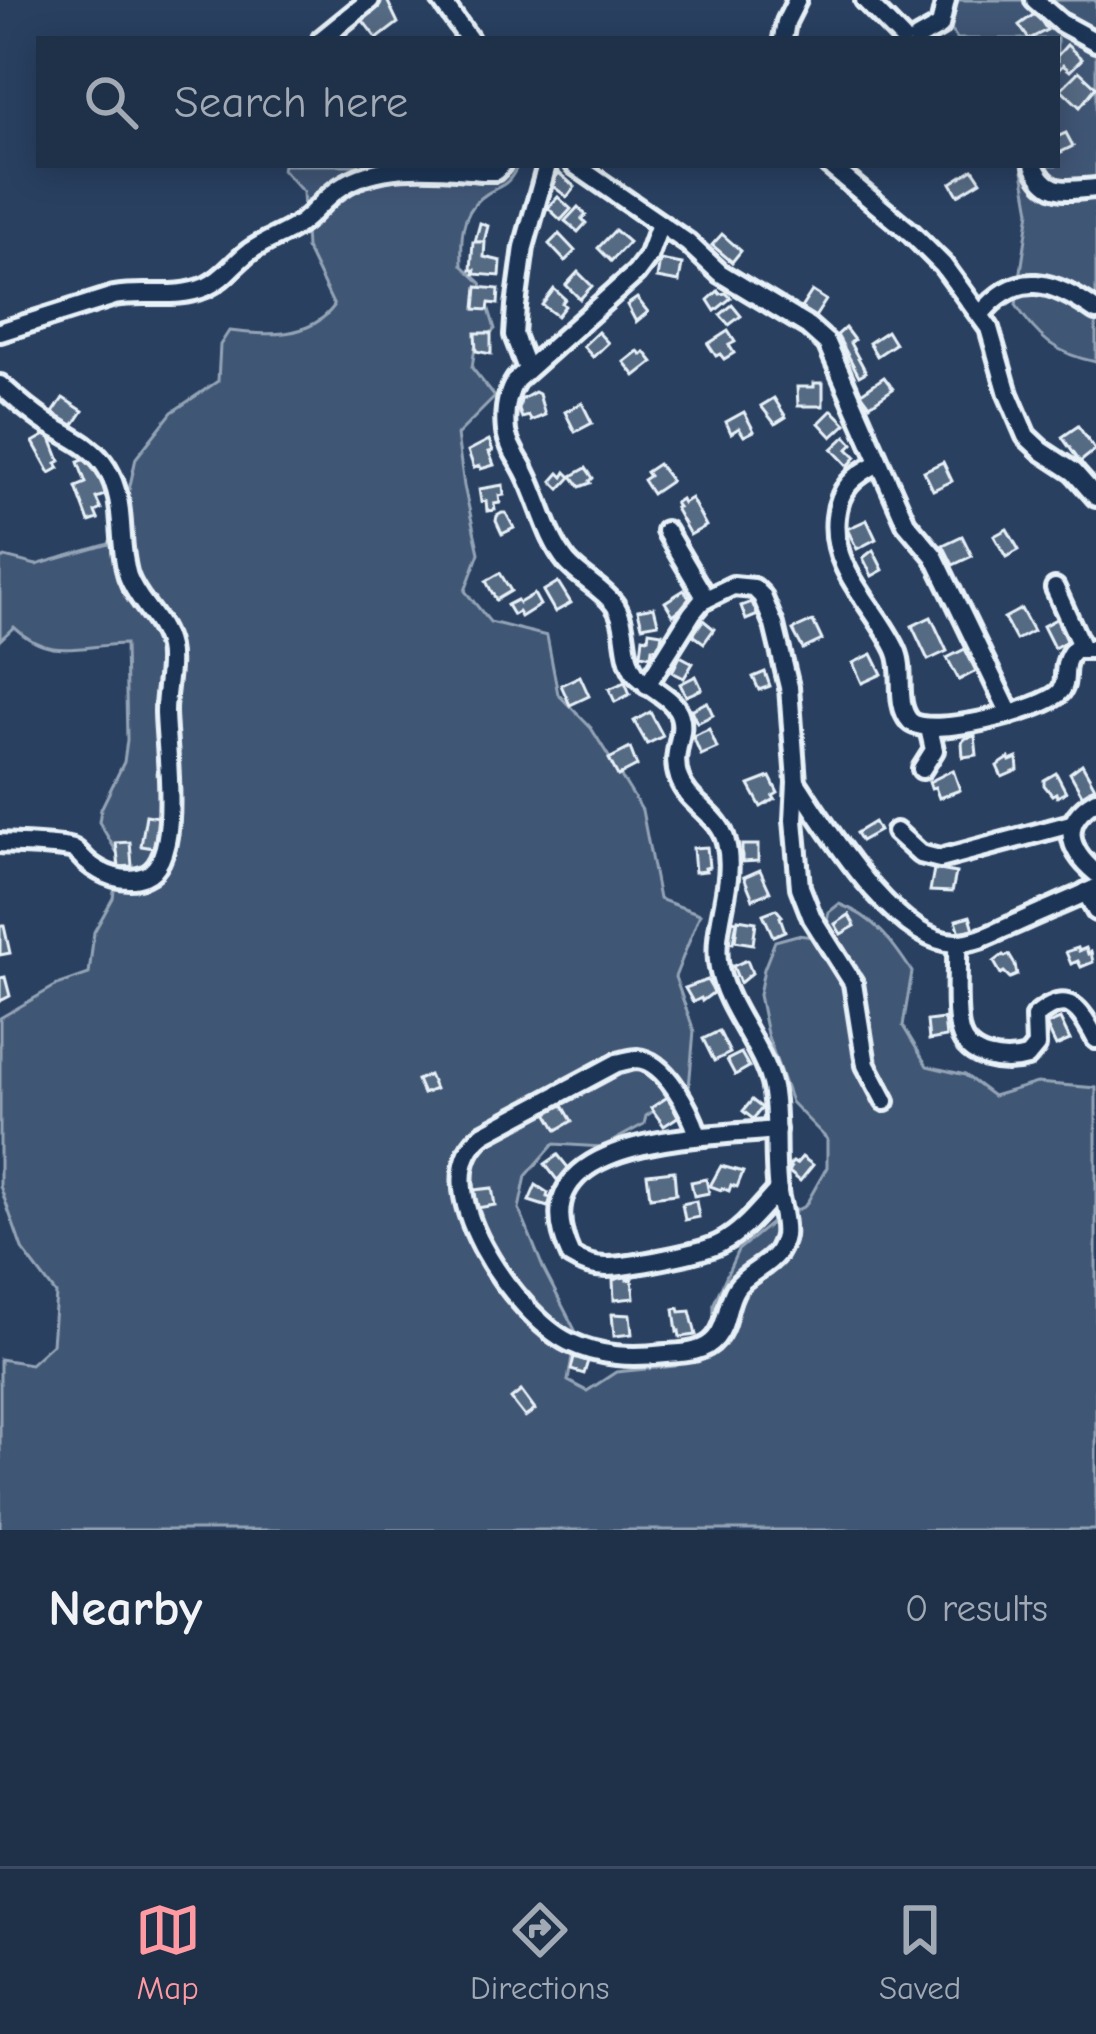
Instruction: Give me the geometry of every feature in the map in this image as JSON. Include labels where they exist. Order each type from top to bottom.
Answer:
[{"type":"street","points":[[326,36],[370,0]]},
{"type":"street","points":[[441,0],[463,34]]},
{"type":"street","points":[[784,36],[797,0]]},
{"type":"street","points":[[865,0],[900,36]]},
{"type":"street","points":[[922,36],[940,26],[946,0]]},
{"type":"street","points":[[1035,0],[1061,23],[1096,42]]},
{"type":"street","points":[[0,332],[127,293],[165,296],[202,288],[225,277],[249,252],[305,220],[337,189],[367,176],[411,168]]},
{"type":"street","points":[[447,168],[498,168]]},
{"type":"street","points":[[527,369],[514,335],[516,306],[524,247],[546,168]]},
{"type":"street","points":[[578,168],[688,244],[720,273],[808,326],[827,343],[906,523],[934,556],[1010,714]]},
{"type":"street","points":[[833,168],[943,266],[989,328],[1026,436],[1074,472],[1096,497]]},
{"type":"street","points":[[1036,168],[1052,188],[1096,188]]},
{"type":"street","points":[[660,224],[648,257],[635,273],[509,390],[505,407],[510,448],[563,558],[614,603],[629,663],[678,711],[680,733],[675,752],[679,777],[726,841],[719,971],[771,1083],[784,1237],[780,1249],[736,1287],[723,1327],[709,1345],[688,1352],[615,1356],[590,1351],[556,1335],[512,1289],[475,1235],[465,1197],[464,1161],[470,1147],[484,1134],[617,1064],[638,1059],[657,1067],[669,1081],[692,1116],[698,1135]]},
{"type":"street","points":[[981,314],[1004,291],[1022,283],[1050,286],[1096,310]]},
{"type":"street","points":[[0,385],[98,454],[119,499],[128,574],[164,633],[169,653],[165,689],[168,835],[154,871],[133,880],[122,879],[89,864],[73,849],[0,843]]},
{"type":"street","points":[[880,463],[857,473],[841,494],[835,538],[848,575],[901,662],[906,716],[921,728],[1010,714],[1060,692],[1064,663],[1074,650],[1089,649],[1054,588]]},
{"type":"street","points":[[666,531],[706,599]]},
{"type":"street","points":[[647,685],[692,613],[706,599],[718,591],[754,588],[768,608],[789,687],[800,887],[812,918],[853,983],[866,1065],[885,1101]]},
{"type":"street","points":[[922,769],[934,750],[929,728]]},
{"type":"street","points":[[796,782],[846,857],[891,908],[931,937],[958,944],[981,939],[1091,890],[1096,911]]},
{"type":"street","points":[[1096,800],[1071,824],[1077,850],[1096,873]]},
{"type":"street","points":[[896,832],[920,854],[940,859],[1071,824]]},
{"type":"street","points":[[958,944],[960,1032],[973,1050],[986,1058],[1016,1061],[1027,1057],[1036,1046],[1035,1017],[1068,1003],[1077,1007],[1096,1039]]},
{"type":"street","points":[[776,1130],[698,1135],[645,1145],[582,1169],[565,1188],[563,1231],[571,1256],[610,1267],[718,1245],[745,1226],[778,1190]]},
{"type":"shaded area","points":[[934,0],[1096,0],[1096,362],[1049,343],[1016,305],[1030,211],[1023,168],[1060,168],[1060,36],[955,36]]},
{"type":"shaded area","points":[[516,168],[506,183],[474,205],[462,238],[462,265],[481,283],[495,329],[475,347],[472,368],[495,397],[457,435],[479,553],[465,591],[490,622],[547,636],[558,694],[591,728],[642,810],[659,899],[700,914],[675,977],[694,1031],[689,1088],[646,1116],[644,1124],[602,1147],[554,1144],[526,1176],[519,1209],[576,1332],[568,1381],[587,1391],[616,1372],[675,1366],[713,1350],[714,1303],[738,1250],[775,1220],[805,1206],[827,1167],[827,1139],[791,1102],[759,995],[775,941],[797,935],[814,937],[825,930],[829,912],[839,904],[881,931],[912,972],[903,1026],[927,1066],[965,1075],[993,1096],[1037,1083],[1096,1088],[1096,1530],[0,1530],[0,1359],[30,1364],[52,1344],[56,1294],[22,1249],[0,1186],[0,1018],[57,985],[89,974],[94,932],[113,898],[119,856],[99,822],[101,809],[124,762],[127,740],[125,644],[53,648],[14,627],[0,640],[0,560],[5,557],[36,565],[109,544],[136,458],[172,412],[218,381],[220,345],[229,331],[272,334],[300,330],[334,306],[306,248],[303,192],[282,169]]},
{"type":"building","points":[[387,0],[398,23],[375,36],[360,17]]},
{"type":"building","points":[[1036,13],[1047,30],[1027,36],[1019,25]]},
{"type":"building","points":[[1067,45],[1082,59],[1070,71],[1063,65],[1060,68],[1060,53]]},
{"type":"building","points":[[1079,71],[1096,87],[1080,107],[1061,89]]},
{"type":"building","points":[[1066,133],[1073,146],[1060,152],[1060,136]]},
{"type":"building","points":[[973,169],[981,181],[958,195],[951,183]]},
{"type":"building","points":[[559,173],[575,187],[567,197],[550,184]]},
{"type":"building","points":[[558,197],[571,209],[561,220],[548,208]]},
{"type":"building","points":[[578,207],[586,223],[578,232],[565,221]]},
{"type":"building","points":[[480,223],[488,226],[484,242],[475,242]]},
{"type":"building","points":[[615,230],[629,242],[611,261],[598,248]]},
{"type":"building","points":[[559,234],[575,251],[565,261],[549,244]]},
{"type":"building","points":[[722,234],[741,251],[732,262],[712,245]]},
{"type":"building","points":[[473,242],[485,242],[484,257],[501,261],[500,276],[474,274]]},
{"type":"building","points":[[660,260],[682,264],[679,282],[657,278]]},
{"type":"building","points":[[578,272],[592,286],[580,299],[566,285]]},
{"type":"building","points":[[477,287],[499,289],[498,304],[489,303],[488,310],[475,309]]},
{"type":"building","points":[[554,289],[565,299],[557,316],[542,305]]},
{"type":"building","points":[[718,291],[731,298],[715,311],[708,300]]},
{"type":"building","points":[[812,291],[826,300],[815,317],[801,308]]},
{"type":"building","points":[[637,298],[648,312],[636,322],[627,305]]},
{"type":"building","points":[[732,305],[741,316],[729,325],[720,315]]},
{"type":"building","points":[[845,328],[866,372],[859,376],[837,335]]},
{"type":"building","points":[[728,331],[735,342],[729,345],[734,353],[724,359],[708,344]]},
{"type":"building","points":[[887,331],[895,344],[877,356],[869,343]]},
{"type":"building","points":[[598,332],[608,343],[593,357],[583,346]]},
{"type":"building","points":[[475,333],[491,333],[491,354],[476,351]]},
{"type":"building","points":[[638,351],[653,362],[635,376],[624,362]]},
{"type":"building","points":[[884,377],[893,389],[870,405],[861,393]]},
{"type":"building","points":[[814,383],[823,383],[823,406],[798,406],[797,387],[814,387]]},
{"type":"building","points":[[535,392],[545,415],[531,421],[529,416],[522,418],[519,410],[521,400]]},
{"type":"building","points":[[63,398],[83,411],[73,426],[53,413]]},
{"type":"building","points":[[774,398],[786,417],[775,424],[761,406]]},
{"type":"building","points":[[582,403],[592,423],[575,432],[565,412]]},
{"type":"building","points":[[832,410],[846,424],[832,437],[819,423]]},
{"type":"building","points":[[744,412],[754,431],[744,436],[739,428],[731,433],[726,422]]},
{"type":"building","points":[[1078,426],[1095,450],[1080,462],[1062,437]]},
{"type":"building","points":[[49,433],[60,461],[56,463],[59,468],[50,473],[33,442]]},
{"type":"building","points":[[846,436],[853,444],[848,449],[856,457],[848,466],[832,449]]},
{"type":"building","points":[[489,440],[494,465],[474,468],[468,451]]},
{"type":"building","points":[[91,457],[110,493],[96,498],[101,509],[95,512],[98,519],[89,522],[76,487],[86,483],[78,462]]},
{"type":"building","points":[[943,462],[952,481],[933,490],[924,471]]},
{"type":"building","points":[[658,464],[671,481],[652,494],[643,480]]},
{"type":"building","points":[[586,468],[593,478],[580,487],[572,476]]},
{"type":"building","points":[[566,472],[571,477],[560,489],[552,481]]},
{"type":"building","points":[[503,485],[500,503],[487,511],[479,489]]},
{"type":"building","points":[[691,498],[706,526],[690,535],[675,503]]},
{"type":"building","points":[[502,513],[514,528],[502,534],[496,521]]},
{"type":"building","points":[[867,520],[876,539],[857,549],[847,529]]},
{"type":"building","points":[[1007,529],[1019,550],[1006,557],[994,536]]},
{"type":"building","points":[[962,536],[972,556],[953,565],[943,545]]},
{"type":"building","points":[[873,550],[883,570],[872,576],[863,558]]},
{"type":"building","points":[[500,573],[511,591],[496,600],[486,581]]},
{"type":"building","points":[[558,582],[571,603],[555,612],[543,591]]},
{"type":"building","points":[[684,590],[691,601],[673,615],[665,602]]},
{"type":"building","points":[[534,594],[540,605],[521,617],[518,612],[513,615],[507,605]]},
{"type":"building","points":[[752,602],[758,615],[746,620],[741,606]]},
{"type":"building","points":[[654,607],[658,623],[642,626],[638,610]]},
{"type":"building","points":[[1021,609],[1033,631],[1016,640],[1004,618]]},
{"type":"building","points":[[931,617],[947,651],[928,660],[912,626]]},
{"type":"building","points":[[1060,617],[1072,638],[1054,648],[1043,626]]},
{"type":"building","points":[[703,620],[714,629],[704,643],[693,635]]},
{"type":"building","points":[[813,621],[822,640],[803,649],[793,630]]},
{"type":"building","points":[[649,631],[662,633],[660,648],[652,648],[651,656],[641,654],[643,637],[648,638]]},
{"type":"building","points":[[965,649],[976,671],[959,680],[947,658]]},
{"type":"building","points":[[872,654],[882,674],[862,683],[853,663]]},
{"type":"building","points":[[680,656],[693,663],[684,678],[672,672]]},
{"type":"building","points":[[765,672],[770,686],[759,690],[753,677]]},
{"type":"building","points":[[580,676],[589,696],[570,705],[561,685]]},
{"type":"building","points":[[696,676],[702,689],[686,696],[680,684]]},
{"type":"building","points":[[625,682],[630,694],[615,702],[609,689]]},
{"type":"building","points":[[707,702],[713,715],[697,723],[691,710]]},
{"type":"building","points":[[650,712],[663,736],[647,744],[634,721]]},
{"type":"building","points":[[709,729],[717,748],[701,755],[693,736]]},
{"type":"building","points":[[975,736],[977,755],[963,757],[962,742]]},
{"type":"building","points":[[630,748],[637,766],[618,776],[609,759]]},
{"type":"building","points":[[1017,758],[1018,770],[1002,777],[997,766]]},
{"type":"building","points":[[1082,764],[1095,787],[1084,798],[1070,773]]},
{"type":"building","points":[[953,770],[960,790],[939,798],[929,782]]},
{"type":"building","points":[[1056,773],[1066,792],[1057,797],[1044,785]]},
{"type":"building","points":[[770,777],[778,793],[761,807],[749,785]]},
{"type":"building","points":[[146,815],[159,817],[154,848],[141,846]]},
{"type":"building","points":[[874,822],[879,831],[861,841],[856,833]]},
{"type":"building","points":[[130,842],[132,866],[119,867],[116,843]]},
{"type":"building","points":[[742,845],[758,845],[758,861],[742,862]]},
{"type":"building","points":[[707,847],[709,867],[695,872],[693,848]]},
{"type":"building","points":[[934,869],[956,873],[952,892],[930,891]]},
{"type":"building","points":[[760,870],[770,892],[753,899],[744,877]]},
{"type":"building","points":[[776,909],[785,931],[773,936],[763,914]]},
{"type":"building","points":[[849,915],[855,926],[841,934],[835,924]]},
{"type":"building","points":[[970,916],[974,929],[960,933],[956,920]]},
{"type":"building","points":[[738,919],[756,922],[753,944],[735,941]]},
{"type":"building","points":[[731,920],[737,921],[733,943],[727,942]]},
{"type":"building","points":[[0,926],[4,926],[10,953],[0,955]]},
{"type":"building","points":[[1078,948],[1091,952],[1093,962],[1081,967],[1078,961],[1071,964],[1066,952]]},
{"type":"building","points":[[1009,955],[1017,975],[1001,974],[994,962]]},
{"type":"building","points":[[747,960],[752,973],[740,983],[733,966]]},
{"type":"building","points":[[5,977],[10,996],[0,1001],[0,978]]},
{"type":"building","points":[[707,980],[714,992],[693,1002],[685,988]]},
{"type":"building","points":[[944,1019],[946,1037],[929,1040],[927,1021]]},
{"type":"building","points":[[1060,1019],[1070,1040],[1056,1046],[1046,1025]]},
{"type":"building","points":[[719,1031],[730,1053],[714,1061],[703,1039]]},
{"type":"building","points":[[741,1053],[749,1067],[735,1075],[727,1060]]},
{"type":"building","points":[[429,1075],[435,1089],[423,1094],[417,1080]]},
{"type":"building","points":[[669,1096],[682,1114],[664,1126],[651,1108]]},
{"type":"building","points":[[752,1100],[762,1108],[753,1119],[743,1111]]},
{"type":"building","points":[[561,1102],[572,1121],[557,1130],[546,1111]]},
{"type":"building","points":[[558,1155],[570,1170],[557,1180],[545,1164]]},
{"type":"building","points":[[802,1157],[813,1165],[800,1181],[789,1166]]},
{"type":"building","points":[[721,1166],[743,1172],[737,1187],[731,1185],[729,1191],[710,1186]]},
{"type":"building","points":[[674,1171],[676,1194],[650,1197],[647,1174]]},
{"type":"building","points":[[706,1179],[709,1193],[694,1196],[691,1182]]},
{"type":"building","points":[[536,1185],[551,1198],[548,1207],[529,1201]]},
{"type":"building","points":[[492,1188],[495,1205],[477,1208],[474,1190]]},
{"type":"building","points":[[696,1201],[699,1217],[685,1220],[682,1204]]},
{"type":"building","points":[[632,1279],[634,1298],[614,1300],[613,1280]]},
{"type":"building","points":[[674,1309],[690,1311],[696,1335],[680,1337]]},
{"type":"building","points":[[612,1314],[630,1315],[632,1334],[614,1336]]},
{"type":"building","points":[[574,1357],[588,1361],[584,1374],[571,1370]]},
{"type":"building","points":[[521,1391],[535,1410],[525,1417],[511,1399]]}]
